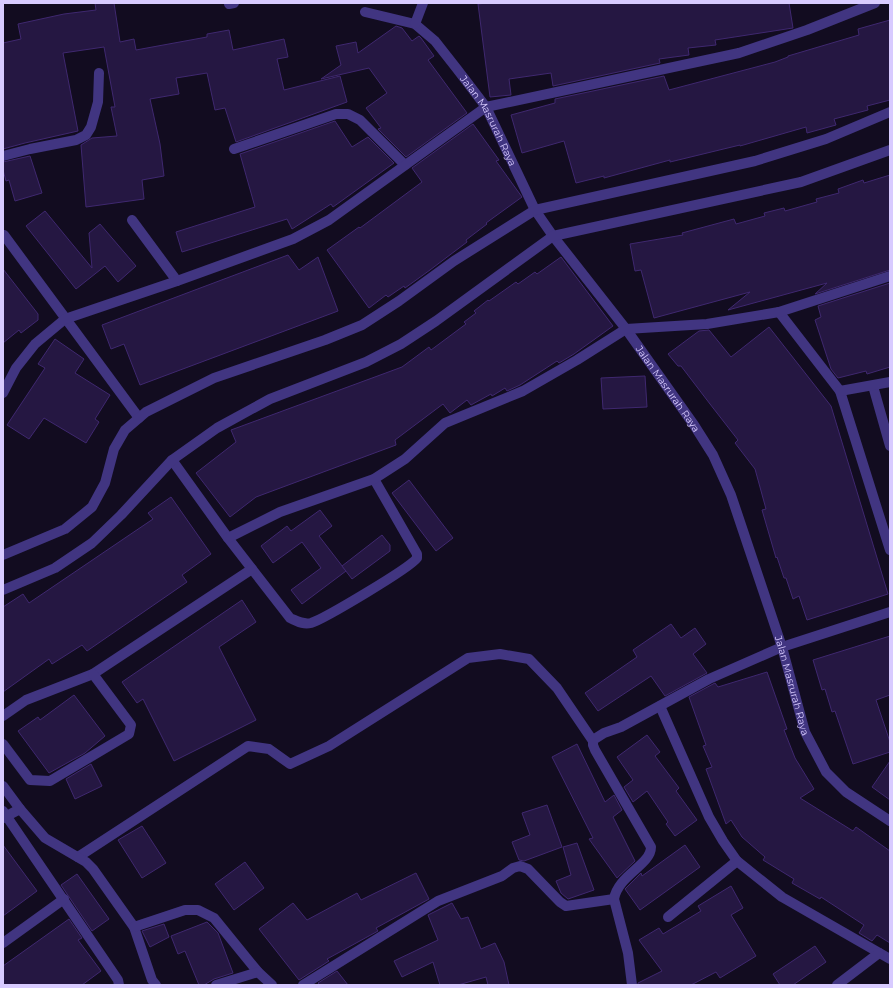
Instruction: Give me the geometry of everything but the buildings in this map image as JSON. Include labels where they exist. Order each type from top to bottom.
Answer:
[{"type":"street","points":[[415,24],[422,3]]},
{"type":"street","points":[[3,393],[16,368],[35,344],[66,319],[177,282],[293,239],[329,220],[486,107],[740,53],[807,30],[874,3]]},
{"type":"street","name":"Jalan Masrurah Raya","points":[[364,12],[415,24],[435,41],[486,107],[536,210],[553,236],[626,329],[694,425],[713,455],[731,495],[782,647],[805,732],[826,772],[846,792],[890,821]]},
{"type":"street","points":[[3,156],[76,140],[86,134],[91,128],[98,102],[99,73]]},
{"type":"street","points":[[3,555],[65,529],[92,507],[105,483],[114,449],[125,430],[146,412],[214,378],[324,340],[362,324],[399,301],[454,261],[536,210],[755,161],[826,139],[890,112]]},
{"type":"street","points":[[234,149],[336,114],[348,114],[360,120],[405,165]]},
{"type":"street","points":[[3,590],[55,568],[92,543],[121,515],[172,460],[217,428],[270,399],[366,362],[400,344],[436,321],[553,236],[801,182],[890,150]]},
{"type":"street","points":[[132,220],[177,282]]},
{"type":"street","points":[[4,235],[139,418]]},
{"type":"street","points":[[228,538],[280,512],[374,479],[405,459],[433,431],[445,423],[523,391],[578,360],[626,329],[707,324],[779,312],[890,276]]},
{"type":"street","points":[[779,312],[840,391],[890,550]]},
{"type":"street","points":[[840,391],[890,382]]},
{"type":"street","points":[[873,386],[890,446]]},
{"type":"street","points":[[172,460],[228,538],[290,618],[304,624],[314,622],[366,592],[415,560],[418,554],[374,479]]},
{"type":"street","points":[[3,716],[26,700],[93,674],[252,569]]},
{"type":"street","points":[[593,741],[604,733],[622,727],[709,679],[782,647],[890,612]]},
{"type":"street","points":[[78,857],[248,746],[269,749],[290,764],[329,746],[468,658],[500,654],[529,660],[557,688],[593,741],[595,750],[651,847],[651,853],[616,890],[614,899],[628,953],[632,985]]},
{"type":"street","points":[[3,744],[30,780],[50,781],[129,734],[131,725],[93,674]]},
{"type":"street","points":[[660,706],[709,817],[737,861],[782,897],[890,959]]},
{"type":"street","points":[[3,786],[20,809],[45,838],[78,857],[93,869],[134,927],[152,980],[156,985]]},
{"type":"street","points":[[20,809],[4,815],[64,899],[118,980],[119,985]]},
{"type":"street","points":[[668,916],[737,861]]},
{"type":"street","points":[[303,985],[438,902],[502,876],[513,868],[520,866],[528,869],[560,902],[566,906],[614,899]]},
{"type":"street","points":[[3,943],[64,899]]},
{"type":"street","points":[[134,927],[185,910],[198,910],[214,918],[258,972],[272,985]]},
{"type":"street","points":[[837,985],[879,953]]},
{"type":"street","points":[[216,985],[258,972]]}]
